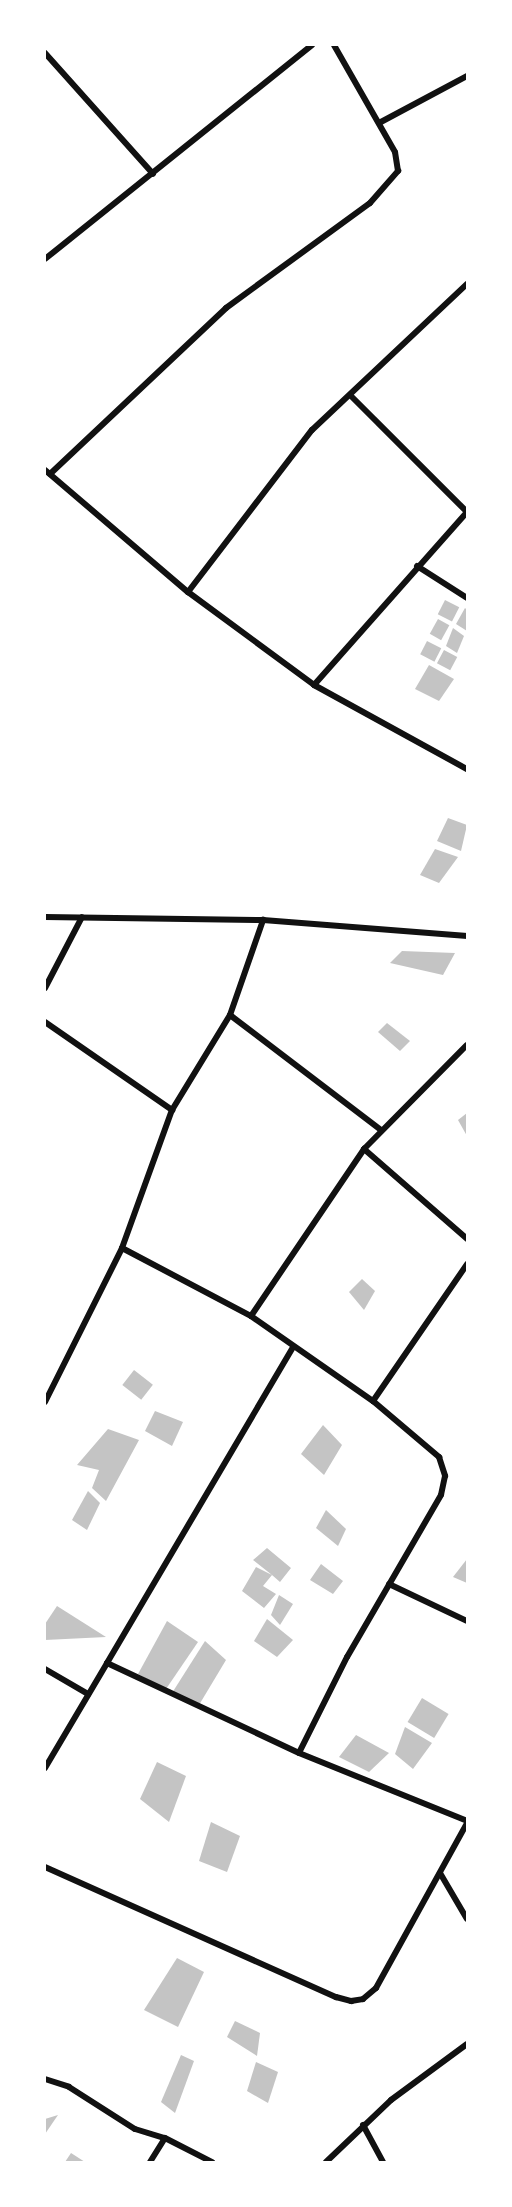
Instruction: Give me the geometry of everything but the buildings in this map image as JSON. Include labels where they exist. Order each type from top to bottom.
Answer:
[{"type":"street","points":[[45,259],[312,45]]},
{"type":"street","points":[[334,45],[395,153],[398,171],[387,188],[226,308],[47,472],[188,592],[314,686],[467,769]]},
{"type":"street","points":[[45,53],[153,174]]},
{"type":"street","points":[[379,123],[467,76]]},
{"type":"street","points":[[188,592],[312,430],[467,284]]},
{"type":"street","points":[[314,686],[417,566],[467,512],[350,395]]},
{"type":"street","points":[[417,566],[467,598]]},
{"type":"street","points":[[45,988],[82,916]]},
{"type":"street","points":[[45,917],[263,920],[467,936]]},
{"type":"street","points":[[45,1402],[122,1248],[171,1110],[230,1015],[263,920]]},
{"type":"street","points":[[230,1015],[381,1130]]},
{"type":"street","points":[[45,1022],[171,1110]]},
{"type":"street","points":[[251,1316],[364,1149],[466,1048]]},
{"type":"street","points":[[364,1149],[467,1239]]},
{"type":"street","points":[[122,1248],[251,1316],[373,1401],[439,1457],[446,1476],[441,1495],[389,1584],[299,1754]]},
{"type":"street","points":[[373,1401],[467,1264]]},
{"type":"street","points":[[45,1768],[293,1347]]},
{"type":"street","points":[[389,1584],[467,1621]]},
{"type":"street","points":[[45,1867],[336,1997],[351,2001],[363,1999],[376,1988],[467,1822],[299,1754],[107,1663]]},
{"type":"street","points":[[45,1669],[88,1694]]},
{"type":"street","points":[[440,1873],[467,1919]]},
{"type":"street","points":[[326,2162],[363,2125],[467,2044]]},
{"type":"street","points":[[45,2079],[69,2087],[135,2130],[165,2138],[212,2162]]},
{"type":"street","points":[[363,2125],[383,2162]]},
{"type":"street","points":[[150,2162],[165,2138]]}]
